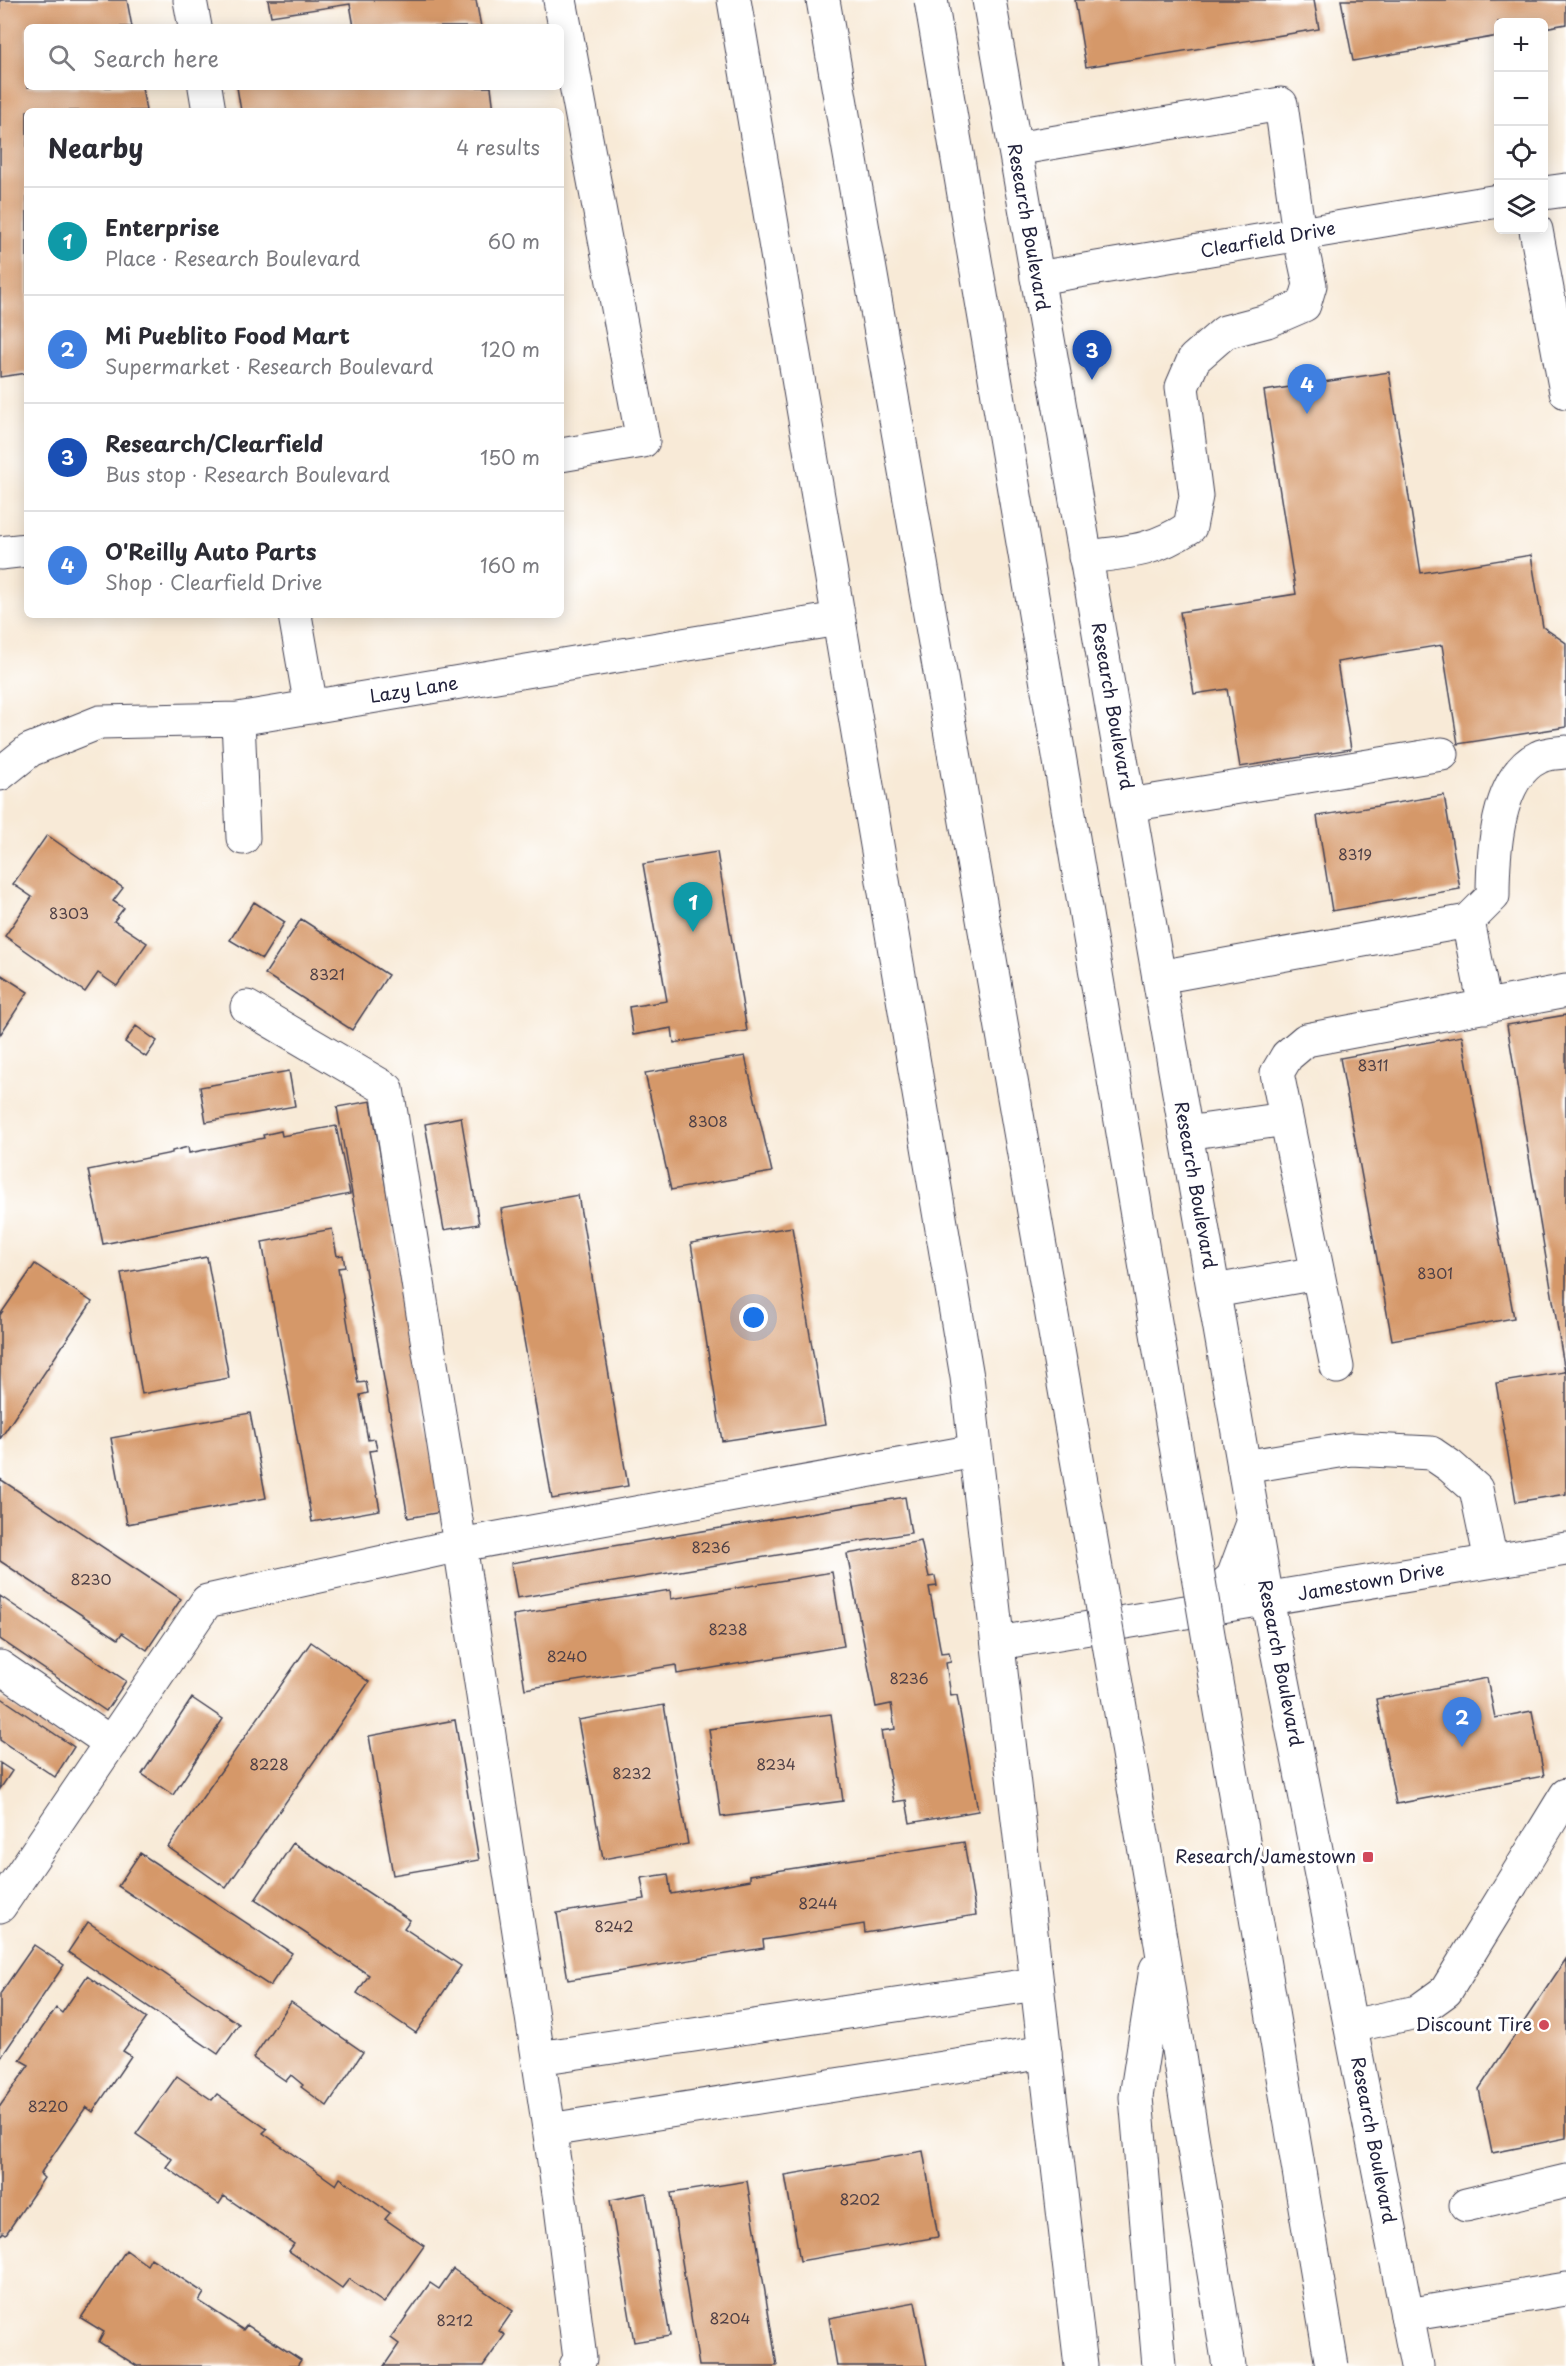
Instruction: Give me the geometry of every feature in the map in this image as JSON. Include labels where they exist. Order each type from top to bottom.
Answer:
[{"type":"main road","points":[[190,0],[194,24]]},
{"type":"main road","points":[[560,0],[643,441],[564,454]]},
{"type":"main road","points":[[734,0],[967,1377],[1081,2366]]},
{"type":"main road","points":[[822,0],[1160,1938],[1229,2366]]},
{"type":"main road","points":[[931,0],[1332,2366]]},
{"type":"main road","name":"Research Boulevard","points":[[989,0],[1253,1523],[1417,2366]]},
{"type":"main road","points":[[206,90],[208,108]]},
{"type":"main road","points":[[1015,149],[1281,104],[1299,234],[1310,285],[1304,305],[1267,321],[1225,332],[1194,359],[1182,387],[1196,496],[1190,527],[1169,541],[1148,549],[1085,557]]},
{"type":"main road","points":[[1548,192],[1566,190]]},
{"type":"main road","name":"Clearfield Drive","points":[[1037,278],[1494,202]]},
{"type":"main road","points":[[1537,234],[1566,392]]},
{"type":"main road","points":[[0,553],[24,550]]},
{"type":"main road","points":[[295,618],[310,707]]},
{"type":"main road","name":"Lazy Lane","points":[[0,774],[30,750],[100,722],[238,719],[838,619]]},
{"type":"main road","points":[[238,719],[243,838]]},
{"type":"main road","points":[[1159,976],[1468,921],[1493,896],[1493,858],[1502,812],[1516,774],[1539,756],[1566,752]]},
{"type":"main road","points":[[1129,805],[1442,754]]},
{"type":"main road","points":[[1468,921],[1485,1007]]},
{"type":"main road","points":[[1337,1367],[1277,1073],[1287,1056],[1306,1040],[1566,991]]},
{"type":"main road","points":[[247,1007],[387,1089],[460,1545],[549,2130],[580,2359],[576,2366]]},
{"type":"main road","points":[[1186,1133],[1286,1119]]},
{"type":"main road","points":[[1214,1291],[1317,1273]]},
{"type":"main road","points":[[1244,1467],[1351,1449],[1431,1453],[1476,1489],[1491,1561]]},
{"type":"main road","points":[[0,1906],[207,1601],[460,1545],[975,1451]]},
{"type":"main road","points":[[1195,1611],[1233,1577],[1253,1523]]},
{"type":"main road","name":"Jamestown Drive","points":[[998,1643],[1566,1549]]},
{"type":"main road","points":[[0,1667],[111,1743]]},
{"type":"main road","points":[[1351,2026],[1417,2012],[1446,1992],[1566,1795]]},
{"type":"main road","points":[[1158,2366],[1136,2097],[1160,1938]]},
{"type":"main road","points":[[538,2058],[1037,1984]]},
{"type":"main road","points":[[549,2130],[1045,2052]]},
{"type":"main road","points":[[1466,2205],[1566,2181]]},
{"type":"main road","points":[[1407,2314],[1566,2289]]},
{"type":"building","points":[[0,0],[127,0],[131,24],[24,24],[24,90],[142,90],[146,108],[24,108],[24,373],[0,377]]},
{"type":"building","points":[[268,0],[476,0],[480,24],[353,24],[350,4],[271,16]]},
{"type":"building","points":[[1075,0],[1314,0],[1319,29],[1086,67]]},
{"type":"building","points":[[1341,0],[1566,0],[1566,24],[1548,27],[1548,18],[1494,18],[1494,37],[1353,61]]},
{"type":"building","points":[[238,90],[491,90],[494,108],[240,108]]},
{"type":"building","points":[[1389,372],[1421,573],[1531,555],[1543,627],[1566,643],[1566,727],[1458,744],[1442,645],[1337,662],[1351,749],[1240,767],[1227,689],[1194,694],[1180,612],[1296,594],[1264,391]]},
{"type":"building","points":[[1444,795],[1460,889],[1332,911],[1317,816]]},
{"type":"building","points":[[47,835],[123,888],[113,901],[124,908],[114,921],[147,943],[117,986],[98,973],[85,992],[5,936],[32,897],[13,884]]},
{"type":"building","points":[[717,852],[747,1031],[674,1043],[672,1028],[633,1035],[629,1007],[667,1001],[643,864]]},
{"type":"building","points":[[254,902],[285,922],[262,959],[230,940]]},
{"type":"building","points":[[301,919],[388,975],[352,1030],[265,974]]},
{"type":"building","points":[[0,974],[28,992],[0,1035]]},
{"type":"building","points":[[1566,1015],[1566,1494],[1516,1502],[1496,1383],[1565,1372],[1507,1025]]},
{"type":"building","points":[[136,1026],[157,1041],[146,1057],[125,1042]]},
{"type":"building","points":[[1462,1036],[1514,1318],[1392,1340],[1340,1058]]},
{"type":"building","points":[[745,1056],[772,1172],[671,1190],[645,1073]]},
{"type":"building","points":[[289,1071],[295,1106],[206,1122],[200,1087]]},
{"type":"building","points":[[371,1101],[442,1512],[408,1518],[337,1107]]},
{"type":"building","points":[[461,1117],[479,1224],[444,1230],[425,1124]]},
{"type":"building","points":[[336,1126],[350,1194],[103,1244],[88,1170],[172,1153],[172,1151],[188,1147],[189,1153],[264,1138],[263,1135],[281,1131],[282,1136]]},
{"type":"building","points":[[578,1195],[628,1486],[552,1499],[501,1209]]},
{"type":"building","points":[[792,1227],[825,1425],[722,1441],[691,1243]]},
{"type":"building","points":[[332,1229],[337,1256],[343,1255],[345,1267],[338,1268],[358,1383],[366,1382],[368,1393],[360,1395],[368,1440],[375,1439],[377,1450],[369,1451],[380,1510],[312,1522],[262,1242]]},
{"type":"building","points":[[207,1257],[229,1378],[142,1394],[121,1273]]},
{"type":"building","points":[[35,1264],[92,1302],[0,1439],[0,1315]]},
{"type":"building","points":[[250,1413],[266,1498],[127,1524],[111,1438]]},
{"type":"building","points":[[0,1479],[181,1599],[147,1650],[122,1633],[118,1639],[0,1561]]},
{"type":"building","points":[[905,1497],[911,1533],[517,1598],[511,1563]]},
{"type":"building","points":[[921,1541],[929,1577],[935,1576],[937,1586],[929,1587],[941,1653],[949,1652],[951,1662],[946,1663],[951,1696],[957,1695],[978,1811],[910,1823],[906,1800],[894,1802],[881,1731],[895,1729],[891,1704],[876,1707],[847,1554]]},
{"type":"building","points":[[832,1572],[844,1646],[677,1674],[676,1665],[525,1689],[513,1615],[670,1590],[671,1599]]},
{"type":"building","points":[[0,1596],[126,1681],[106,1711],[0,1639]]},
{"type":"building","points":[[311,1642],[369,1682],[226,1888],[168,1847]]},
{"type":"building","points":[[1487,1678],[1495,1718],[1532,1711],[1544,1776],[1396,1804],[1376,1699]]},
{"type":"building","points":[[0,1697],[74,1747],[55,1777],[0,1740]]},
{"type":"building","points":[[192,1698],[223,1719],[173,1795],[142,1774]]},
{"type":"building","points":[[664,1705],[688,1844],[603,1859],[578,1720]]},
{"type":"building","points":[[831,1714],[843,1801],[721,1817],[709,1729]]},
{"type":"building","points":[[455,1720],[479,1860],[393,1875],[369,1736]]},
{"type":"building","points":[[0,1763],[12,1771],[0,1789]]},
{"type":"building","points":[[964,1842],[976,1915],[865,1933],[864,1924],[763,1940],[764,1948],[568,1980],[557,1913],[645,1899],[641,1878],[668,1874],[671,1894],[750,1880],[750,1875]]},
{"type":"building","points":[[293,1843],[410,1920],[404,1928],[461,1966],[416,2033],[357,1993],[369,1975],[255,1900]]},
{"type":"building","points":[[140,1853],[292,1953],[270,1986],[118,1886]]},
{"type":"building","points":[[88,1922],[239,2024],[218,2054],[68,1952]]},
{"type":"building","points":[[34,1945],[64,1965],[0,2059],[0,1994]]},
{"type":"building","name":"Discount Tire","points":[[1566,1959],[1566,2138],[1492,2153],[1479,2089]]},
{"type":"building","points":[[87,1976],[147,2018],[123,2051],[131,2056],[93,2112],[86,2107],[40,2174],[44,2178],[6,2234],[3,2232],[0,2237],[0,2106],[29,2065],[20,2060],[56,2008],[62,2013]]},
{"type":"building","points":[[291,2002],[363,2052],[327,2106],[301,2087],[303,2085],[291,2075],[286,2081],[253,2058]]},
{"type":"building","points":[[177,2076],[212,2100],[217,2094],[267,2129],[263,2133],[336,2185],[340,2178],[390,2213],[385,2219],[424,2246],[384,2303],[349,2279],[342,2288],[289,2251],[294,2244],[224,2196],[219,2204],[166,2167],[172,2159],[136,2134]]},
{"type":"building","points":[[923,2151],[938,2237],[800,2261],[785,2175]]},
{"type":"building","points":[[747,2181],[777,2366],[699,2366],[671,2193]]},
{"type":"building","points":[[646,2193],[670,2336],[634,2342],[610,2200]]},
{"type":"building","points":[[126,2250],[147,2265],[151,2258],[204,2293],[199,2301],[243,2330],[247,2325],[301,2360],[297,2366],[137,2366],[99,2342],[104,2332],[81,2318]]},
{"type":"building","points":[[453,2269],[513,2311],[499,2331],[505,2335],[483,2366],[384,2366],[399,2344],[391,2338],[430,2283],[439,2289]]},
{"type":"building","points":[[915,2302],[927,2366],[837,2366],[829,2318]]},
{"type":"place","name":"Research/Clearfield","points":[[1092,380]]},
{"type":"place","name":"O'Reilly Auto Parts","points":[[1307,414]]},
{"type":"place","name":"Enterprise","points":[[693,932]]},
{"type":"place","name":"Mi Pueblito Food Mart","points":[[1462,1747]]},
{"type":"place","name":"Research/Jamestown","points":[[1368,1857]]},
{"type":"place","name":"Discount Tire","points":[[1544,2025]]}]
